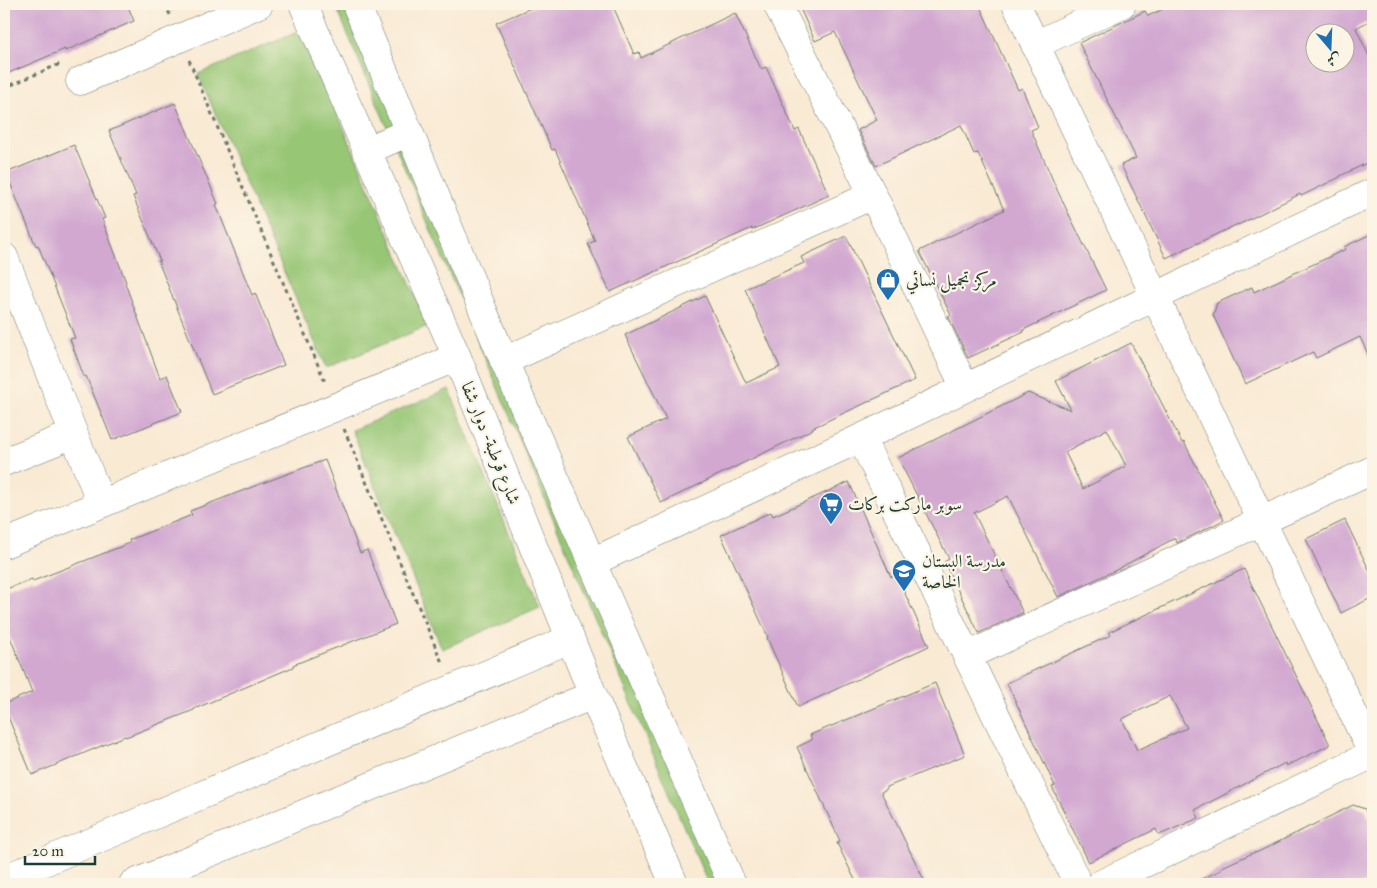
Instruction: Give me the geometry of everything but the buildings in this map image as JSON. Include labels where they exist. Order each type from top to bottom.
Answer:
[{"type":"street","points":[[80,81],[259,4]]},
{"type":"street","name":"شارع قرطبة- دوار شفا","points":[[303,4],[457,358],[570,640],[674,884]]},
{"type":"street","points":[[356,4],[504,361],[732,884]]},
{"type":"street","points":[[777,4],[873,195],[965,388]]},
{"type":"street","points":[[1016,4],[1373,755],[1101,884]]},
{"type":"street","points":[[1035,45],[1122,4]]},
{"type":"street","points":[[366,151],[409,132]]},
{"type":"street","points":[[592,562],[861,438],[1373,192]]},
{"type":"street","points":[[504,361],[873,195]]},
{"type":"street","points":[[4,257],[101,503]]},
{"type":"street","points":[[4,544],[457,358]]},
{"type":"street","points":[[4,462],[74,434]]},
{"type":"street","points":[[861,438],[1078,884]]},
{"type":"street","points":[[967,656],[1373,470]]},
{"type":"street","points":[[4,879],[570,640]]},
{"type":"street","points":[[133,884],[593,695]]},
{"type":"path","points":[[180,39],[453,689]]},
{"type":"path","points":[[4,88],[71,59],[80,81]]},
{"type":"green space","points":[[335,4],[358,4],[730,884],[708,884]]},
{"type":"green space","points":[[302,30],[428,326],[326,368],[198,74]]},
{"type":"green space","points":[[449,389],[540,607],[442,649],[352,430]]},
{"type":"place","name":"مركز تجميل نسائي","points":[[888,301]]},
{"type":"place","name":"سوبر ماركت بركات","points":[[831,525]]},
{"type":"place","name":"مدرسة البستان الخاصة","points":[[904,592]]}]
